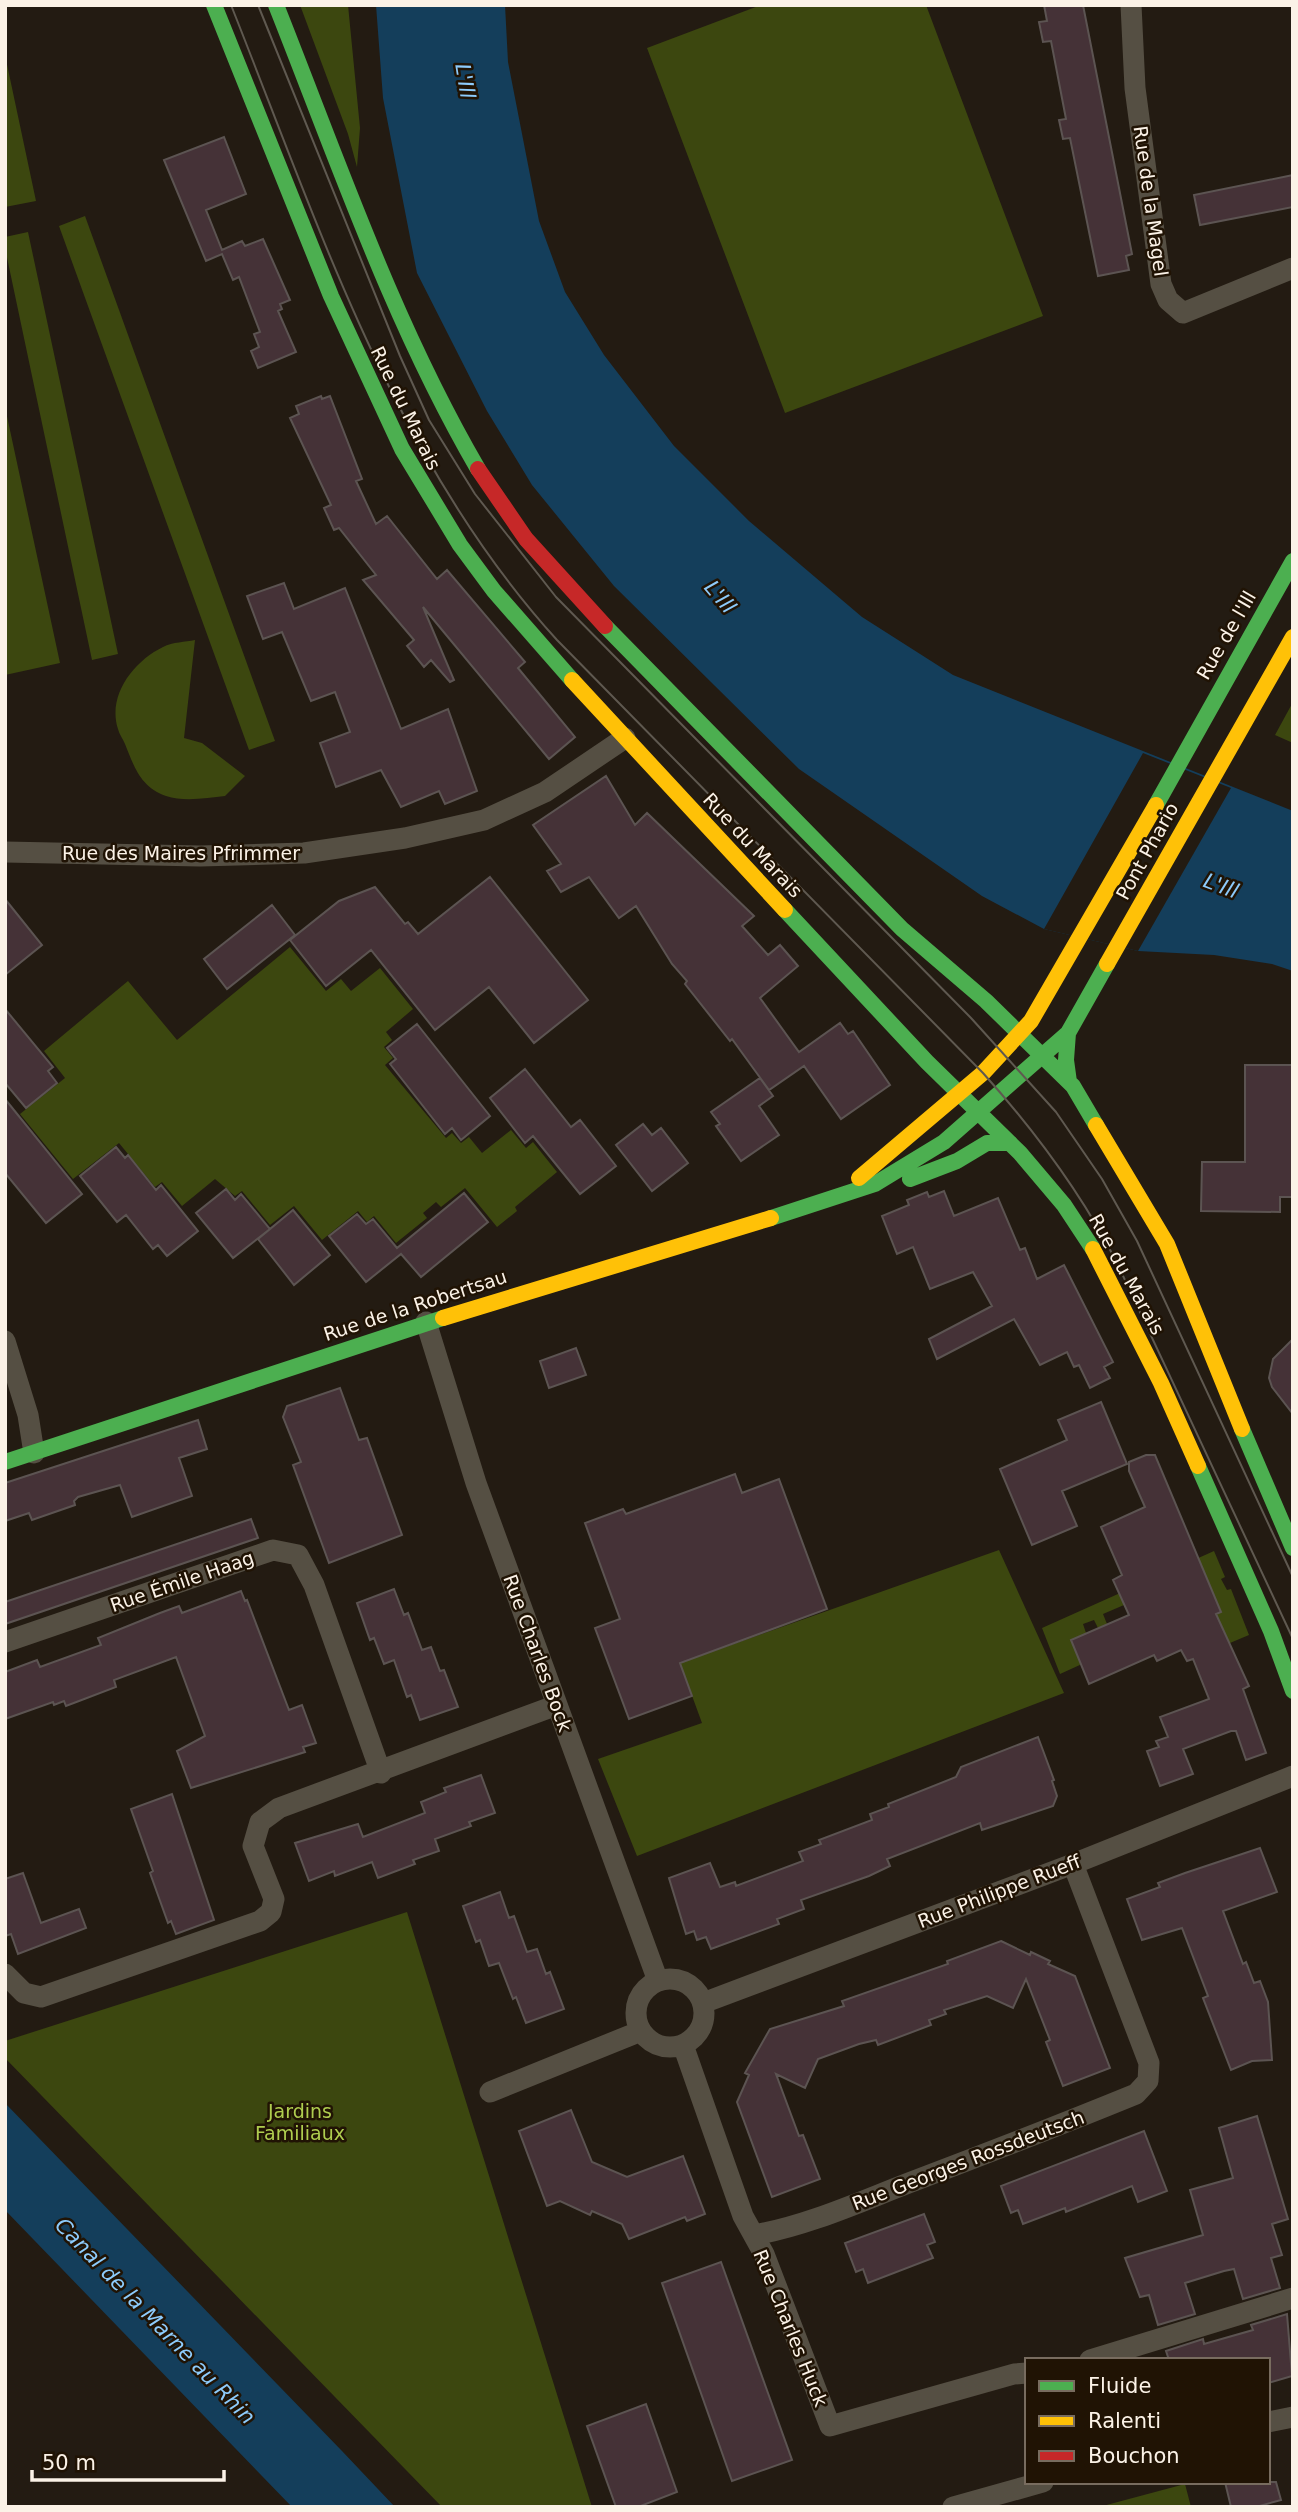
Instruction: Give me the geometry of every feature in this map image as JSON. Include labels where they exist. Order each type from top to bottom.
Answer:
[{"type":"main road","name":"Rue du Marais","points":[[214,5],[337,311],[374,397],[412,473],[459,546],[499,599],[625,738],[959,1095],[1010,1143],[1064,1205],[1097,1255],[1161,1383],[1223,1519],[1281,1655],[1293,1691]]},
{"type":"main road","name":"Rue du Marais","points":[[276,5],[421,363],[465,449],[513,522],[582,603],[902,929],[1044,1056],[1069,1082],[1088,1109],[1167,1244],[1184,1281],[1202,1336],[1293,1548]]},
{"type":"main road","name":"Rue de l'Ill","points":[[1197,730],[1293,561]]},
{"type":"main road","name":"Pont Phario","points":[[1068,1033],[1293,637]]},
{"type":"main road","name":"Pont Phario","points":[[1020,1035],[1061,974],[1197,730]]},
{"type":"main road","points":[[979,1114],[1068,1033]]},
{"type":"main road","points":[[1068,1033],[1066,1060],[1069,1082]]},
{"type":"main road","points":[[959,1095],[1020,1035]]},
{"type":"main road","name":"Rue de la Robertsau","points":[[839,1194],[959,1095]]},
{"type":"main road","name":"Rue de la Robertsau","points":[[875,1184],[944,1142],[979,1114]]},
{"type":"main road","name":"Rue de la Robertsau","points":[[5,1462],[426,1322],[693,1243],[839,1194],[875,1184],[900,1183],[957,1161],[987,1143],[1010,1143]]},
{"type":"street","name":"Rue de la Magel","points":[[1131,5],[1135,88],[1159,271],[1168,300],[1183,313],[1293,268]]},
{"type":"street","name":"Rue des Maires Pfrimmer","points":[[5,852],[200,856],[304,853],[405,838],[484,820],[545,792],[625,738]]},
{"type":"street","name":"Rue Charles Bock","points":[[426,1322],[476,1483],[658,1981]]},
{"type":"street","points":[[5,1341],[28,1415],[34,1453]]},
{"type":"street","name":"Rue Émile Haag","points":[[5,1642],[273,1550],[298,1555],[314,1585],[381,1773]]},
{"type":"street","points":[[5,1974],[24,1993],[41,1997],[260,1920],[271,1912],[274,1899],[253,1846],[260,1822],[279,1808],[381,1773],[557,1706]]},
{"type":"street","name":"Rue Philippe Rueff","points":[[703,2003],[1073,1864],[1293,1776]]},
{"type":"street","name":"Rue Georges Rossdeutsch","points":[[754,2235],[776,2231],[880,2195],[1022,2140],[1136,2094],[1148,2081],[1149,2063],[1073,1864]]},
{"type":"street","points":[[680,1980],[698,1993],[703,2003],[705,2013],[698,2032],[683,2045],[674,2047],[655,2044],[641,2031],[636,2012],[638,2002],[642,1993],[658,1981],[680,1980]]},
{"type":"street","points":[[490,2092],[641,2031]]},
{"type":"street","points":[[683,2045],[743,2216],[754,2235]]},
{"type":"street","name":"Rue Charles Huck","points":[[754,2235],[764,2254],[830,2426],[1025,2373]]},
{"type":"street","points":[[1097,2358],[1293,2298]]},
{"type":"street","points":[[1270,2422],[1293,2417]]},
{"type":"street","points":[[953,2507],[1036,2484]]},
{"type":"green space","points":[[300,5],[348,5],[360,128],[357,167],[348,134]]},
{"type":"green space","points":[[761,5],[926,5],[1043,316],[785,413],[647,48]]},
{"type":"green space","points":[[5,55],[36,201],[5,207]]},
{"type":"green space","points":[[85,216],[275,741],[249,750],[59,226]]},
{"type":"green space","points":[[28,232],[118,654],[92,660],[5,248],[5,237]]},
{"type":"green space","points":[[5,407],[60,663],[5,675]]},
{"type":"green space","points":[[195,640],[184,738],[202,743],[245,776],[225,796],[180,799],[157,792],[139,775],[119,731],[116,704],[126,680],[142,661],[167,645]]},
{"type":"green space","points":[[1293,702],[1293,743],[1275,735]]},
{"type":"green space","points":[[290,947],[326,991],[341,979],[351,991],[380,968],[413,1009],[386,1032],[392,1040],[384,1047],[393,1058],[385,1065],[446,1138],[452,1133],[461,1143],[469,1137],[482,1153],[511,1130],[526,1148],[533,1142],[557,1172],[515,1207],[517,1211],[497,1227],[465,1188],[441,1207],[436,1202],[423,1213],[427,1218],[396,1243],[374,1216],[367,1222],[358,1211],[322,1240],[294,1206],[270,1225],[242,1191],[235,1196],[215,1179],[182,1206],[162,1182],[155,1187],[119,1143],[73,1179],[20,1114],[65,1078],[44,1051],[128,981],[177,1040]]},
{"type":"green space","points":[[999,1550],[1064,1693],[637,1856],[598,1759],[702,1723],[680,1663]]},
{"type":"green space","points":[[1214,1551],[1225,1577],[1221,1579],[1227,1590],[1231,1589],[1249,1635],[1218,1648],[1224,1631],[1216,1614],[1221,1611],[1201,1567],[1129,1615],[1124,1605],[1103,1614],[1107,1624],[1098,1628],[1094,1620],[1083,1624],[1086,1633],[1071,1640],[1082,1664],[1060,1674],[1042,1628]]},
{"type":"green space","name":"Jardins Familiaux","points":[[407,1912],[592,2507],[442,2507],[5,2058],[5,2041]]},
{"type":"green space","points":[[1185,2484],[1191,2507],[1099,2507]]},
{"type":"water","name":"L'Ill","points":[[376,5],[505,5],[508,62],[539,221],[565,292],[604,355],[674,446],[749,521],[862,617],[953,675],[1293,811],[1293,971],[1272,964],[1214,955],[1138,951],[1044,929],[982,896],[799,769],[614,586],[532,485],[487,411],[417,273],[383,98]]},
{"type":"water","name":"Canal de la Marne au Rhin","points":[[5,2103],[395,2507],[292,2507],[5,2210]]},
{"type":"pier","points":[[1143,753],[1231,788],[1138,951],[1044,929]]},
{"type":"building","points":[[1044,5],[1083,5],[1132,254],[1126,256],[1129,270],[1098,276],[1070,138],[1063,139],[1059,120],[1066,119],[1051,41],[1043,42],[1039,22],[1047,21]]},
{"type":"building","points":[[224,137],[246,194],[206,210],[222,250],[242,241],[245,246],[263,239],[290,300],[280,304],[282,309],[278,311],[296,352],[258,368],[251,351],[259,347],[254,334],[260,332],[239,277],[233,280],[222,254],[206,261],[164,160]]},
{"type":"building","points":[[1293,175],[1293,207],[1200,225],[1194,195]]},
{"type":"building","points":[[321,396],[322,399],[330,396],[362,479],[356,481],[376,524],[387,516],[437,579],[447,570],[525,662],[518,668],[575,737],[549,759],[423,607],[454,680],[450,682],[431,660],[424,667],[407,646],[414,640],[363,580],[376,575],[339,528],[334,530],[324,508],[331,505],[290,418],[299,414],[296,406]]},
{"type":"building","points":[[284,583],[294,609],[345,588],[401,729],[448,709],[477,791],[445,804],[439,791],[401,807],[381,770],[336,787],[320,743],[350,732],[335,692],[311,701],[282,632],[263,639],[247,596]]},
{"type":"building","points":[[606,776],[635,825],[647,813],[754,916],[742,926],[768,955],[780,945],[798,966],[760,998],[799,1052],[840,1023],[848,1034],[853,1031],[890,1085],[841,1119],[804,1066],[769,1090],[732,1039],[730,1041],[685,984],[687,981],[672,964],[636,906],[619,918],[589,877],[561,892],[547,871],[561,864],[533,825]]},
{"type":"building","points":[[490,877],[588,1000],[534,1043],[489,987],[435,1030],[371,950],[326,986],[290,940],[339,901],[375,887],[405,924],[408,922],[418,934]]},
{"type":"building","points":[[5,899],[42,945],[5,975]]},
{"type":"building","points":[[272,905],[295,935],[227,989],[204,959]]},
{"type":"building","points":[[5,1009],[53,1067],[48,1071],[57,1083],[26,1108],[5,1083]]},
{"type":"building","points":[[417,1024],[490,1116],[461,1140],[452,1128],[445,1134],[390,1064],[396,1059],[387,1048]]},
{"type":"building","points":[[1245,1065],[1293,1065],[1293,1197],[1280,1197],[1280,1212],[1201,1211],[1202,1162],[1245,1162]]},
{"type":"building","points":[[525,1069],[571,1127],[580,1120],[616,1166],[580,1194],[533,1136],[525,1143],[490,1098]]},
{"type":"building","points":[[760,1078],[773,1096],[759,1106],[779,1135],[741,1161],[716,1126],[720,1124],[711,1112]]},
{"type":"building","points":[[5,1099],[82,1194],[46,1223],[5,1173]]},
{"type":"building","points":[[643,1124],[652,1135],[661,1128],[688,1163],[652,1191],[616,1145]]},
{"type":"building","points":[[116,1147],[125,1158],[128,1155],[156,1190],[161,1185],[198,1231],[167,1256],[158,1245],[153,1249],[126,1215],[117,1222],[80,1176]]},
{"type":"building","points":[[226,1189],[235,1200],[241,1194],[270,1229],[233,1258],[196,1213]]},
{"type":"building","points":[[944,1191],[954,1216],[998,1198],[1020,1250],[1025,1248],[1037,1279],[1064,1265],[1113,1362],[1104,1367],[1110,1378],[1090,1388],[1079,1365],[1074,1367],[1067,1352],[1040,1365],[1014,1319],[937,1359],[929,1339],[992,1306],[973,1272],[930,1289],[913,1247],[897,1254],[882,1216],[909,1205],[907,1200],[927,1192],[929,1197]]},
{"type":"building","points":[[464,1193],[488,1222],[421,1277],[401,1254],[366,1282],[329,1236],[357,1214],[366,1224],[373,1219],[397,1248]]},
{"type":"building","points":[[293,1210],[330,1255],[294,1285],[258,1239]]},
{"type":"building","points":[[1293,1339],[1293,1414],[1272,1387],[1269,1378],[1273,1359]]},
{"type":"building","points":[[576,1348],[586,1375],[549,1388],[540,1361]]},
{"type":"building","points":[[340,1388],[359,1440],[367,1438],[402,1535],[329,1563],[293,1465],[301,1462],[283,1417],[287,1406]]},
{"type":"building","points":[[1101,1402],[1127,1464],[1062,1491],[1077,1526],[1032,1545],[1000,1469],[1067,1440],[1058,1420]]},
{"type":"building","points":[[198,1420],[207,1449],[179,1458],[192,1496],[132,1517],[120,1485],[78,1497],[74,1501],[75,1505],[32,1520],[29,1513],[5,1521],[5,1483]]},
{"type":"building","points":[[1146,1455],[1155,1455],[1221,1612],[1216,1614],[1249,1686],[1243,1689],[1266,1753],[1246,1760],[1236,1731],[1231,1731],[1183,1749],[1193,1774],[1160,1786],[1147,1751],[1159,1747],[1156,1741],[1168,1737],[1160,1717],[1209,1699],[1193,1659],[1187,1661],[1181,1650],[1157,1661],[1154,1655],[1089,1684],[1071,1640],[1129,1615],[1113,1580],[1122,1575],[1101,1527],[1145,1507],[1129,1471],[1129,1462]]},
{"type":"building","points":[[735,1474],[742,1493],[779,1479],[827,1609],[680,1663],[692,1696],[629,1719],[595,1628],[620,1619],[585,1523],[623,1509],[626,1514]]},
{"type":"building","points":[[251,1519],[258,1538],[5,1624],[5,1602]]},
{"type":"building","points":[[394,1589],[404,1615],[408,1613],[422,1650],[431,1647],[440,1671],[444,1670],[458,1707],[420,1720],[411,1695],[407,1697],[394,1660],[384,1664],[374,1638],[370,1640],[357,1603]]},
{"type":"building","points":[[241,1591],[245,1601],[247,1600],[289,1710],[302,1705],[316,1743],[303,1747],[305,1752],[191,1788],[177,1751],[205,1736],[176,1657],[114,1680],[116,1687],[66,1706],[64,1701],[54,1705],[53,1702],[5,1719],[5,1672],[37,1660],[40,1667],[101,1645],[98,1638],[160,1613],[179,1606],[182,1613]]},
{"type":"building","points":[[1038,1737],[1054,1780],[1052,1781],[1057,1796],[1053,1806],[982,1830],[980,1823],[887,1859],[890,1866],[801,1900],[804,1909],[777,1919],[779,1924],[711,1949],[706,1937],[697,1940],[694,1931],[686,1934],[669,1878],[710,1863],[720,1887],[735,1882],[736,1886],[803,1861],[799,1852],[821,1844],[819,1840],[872,1820],[870,1814],[889,1807],[888,1804],[956,1777],[961,1767]]},
{"type":"building","points":[[481,1775],[495,1813],[469,1822],[471,1826],[435,1839],[439,1851],[413,1860],[415,1864],[378,1878],[372,1862],[335,1876],[334,1871],[309,1881],[295,1843],[358,1824],[363,1837],[425,1813],[421,1802],[446,1792],[444,1788]]},
{"type":"building","points":[[172,1794],[214,1920],[176,1934],[171,1921],[168,1923],[150,1873],[153,1871],[131,1809]]},
{"type":"building","points":[[1260,1848],[1277,1892],[1223,1911],[1243,1964],[1246,1962],[1254,1983],[1260,1981],[1268,2002],[1272,2060],[1252,2061],[1231,2070],[1203,1998],[1208,1996],[1182,1928],[1142,1940],[1127,1899],[1160,1887],[1158,1883]]},
{"type":"building","points":[[23,1873],[41,1923],[79,1909],[86,1928],[18,1954],[11,1934],[5,1936],[5,1879]]},
{"type":"building","points":[[500,1892],[509,1918],[514,1916],[527,1952],[537,1949],[546,1974],[550,1972],[564,2009],[526,2023],[499,1963],[489,1966],[480,1940],[476,1942],[463,1906]]},
{"type":"building","points":[[1001,1941],[1030,1955],[1031,1952],[1050,1961],[1048,1964],[1075,1976],[1110,2068],[1063,2086],[1046,2042],[1050,2040],[1026,1979],[1013,2008],[987,1996],[944,2010],[946,2014],[929,2020],[931,2025],[878,2045],[876,2040],[818,2059],[805,2088],[776,2074],[799,2136],[803,2135],[820,2179],[772,2197],[737,2102],[749,2075],[745,2073],[770,2029],[844,2006],[842,2001],[948,1964],[947,1961]]},
{"type":"building","points":[[571,2110],[592,2162],[627,2177],[683,2156],[705,2214],[687,2221],[685,2217],[629,2239],[622,2224],[592,2211],[590,2215],[560,2201],[547,2206],[519,2131]]},
{"type":"building","points":[[1257,2116],[1288,2219],[1272,2224],[1282,2255],[1271,2258],[1280,2288],[1243,2299],[1234,2269],[1224,2271],[1185,2283],[1195,2314],[1158,2325],[1149,2295],[1140,2297],[1125,2258],[1203,2235],[1190,2190],[1233,2178],[1219,2128]]},
{"type":"building","points":[[1144,2131],[1167,2191],[1138,2202],[1132,2186],[1066,2212],[1065,2208],[1023,2224],[1018,2210],[1011,2213],[1001,2186]]},
{"type":"building","points":[[924,2214],[935,2242],[927,2245],[933,2258],[868,2283],[863,2269],[856,2272],[845,2243]]},
{"type":"building","points":[[721,2262],[792,2460],[732,2481],[662,2283]]},
{"type":"building","points":[[1287,2314],[1292,2376],[1270,2382],[1270,2358],[1168,2358],[1166,2351],[1203,2339],[1204,2344],[1253,2330],[1251,2325]]},
{"type":"building","points":[[646,2404],[677,2492],[638,2507],[616,2507],[587,2426]]},
{"type":"building","points":[[1276,2482],[1281,2500],[1256,2507],[1231,2507],[1225,2484]]},
{"type":"tram line","points":[[231,5],[330,256],[366,338],[405,419],[450,496],[500,570],[557,640],[983,1073],[1021,1117],[1056,1164],[1089,1212],[1117,1263],[1293,1639]]},
{"type":"tram line","points":[[258,5],[400,356],[429,420],[475,494],[556,597],[971,1018],[1056,1112],[1102,1179],[1137,1241],[1293,1577]]},
{"type":"traffic: fast","points":[[214,5],[331,296],[402,449],[460,545],[494,591],[572,680]]},
{"type":"traffic: fast","points":[[276,5],[393,299],[447,414],[478,469]]},
{"type":"traffic: fast","points":[[1156,805],[1293,561]]},
{"type":"traffic: fast","points":[[605,626],[902,929],[986,1001],[1073,1086],[1096,1125]]},
{"type":"traffic: fast","points":[[785,910],[927,1062],[1020,1153],[1064,1205],[1093,1249]]},
{"type":"traffic: fast","points":[[771,1218],[875,1184],[944,1142],[1068,1033],[1107,964]]},
{"type":"traffic: fast","points":[[1068,1033],[1066,1060],[1069,1082]]},
{"type":"traffic: fast","points":[[910,1179],[957,1161],[987,1143],[1010,1143]]},
{"type":"traffic: fast","points":[[5,1462],[443,1318]]},
{"type":"traffic: fast","points":[[1242,1429],[1293,1548]]},
{"type":"traffic: fast","points":[[1198,1466],[1271,1631],[1293,1691]]},
{"type":"traffic: slow","points":[[1107,964],[1293,637]]},
{"type":"traffic: slow","points":[[572,680],[785,910]]},
{"type":"traffic: slow","points":[[859,1178],[983,1073],[1031,1021],[1156,805]]},
{"type":"traffic: slow","points":[[1096,1125],[1167,1244],[1242,1429]]},
{"type":"traffic: slow","points":[[443,1318],[771,1218]]},
{"type":"traffic: slow","points":[[1093,1249],[1161,1383],[1198,1466]]},
{"type":"traffic: jam","points":[[478,469],[526,539],[605,626]]}]
